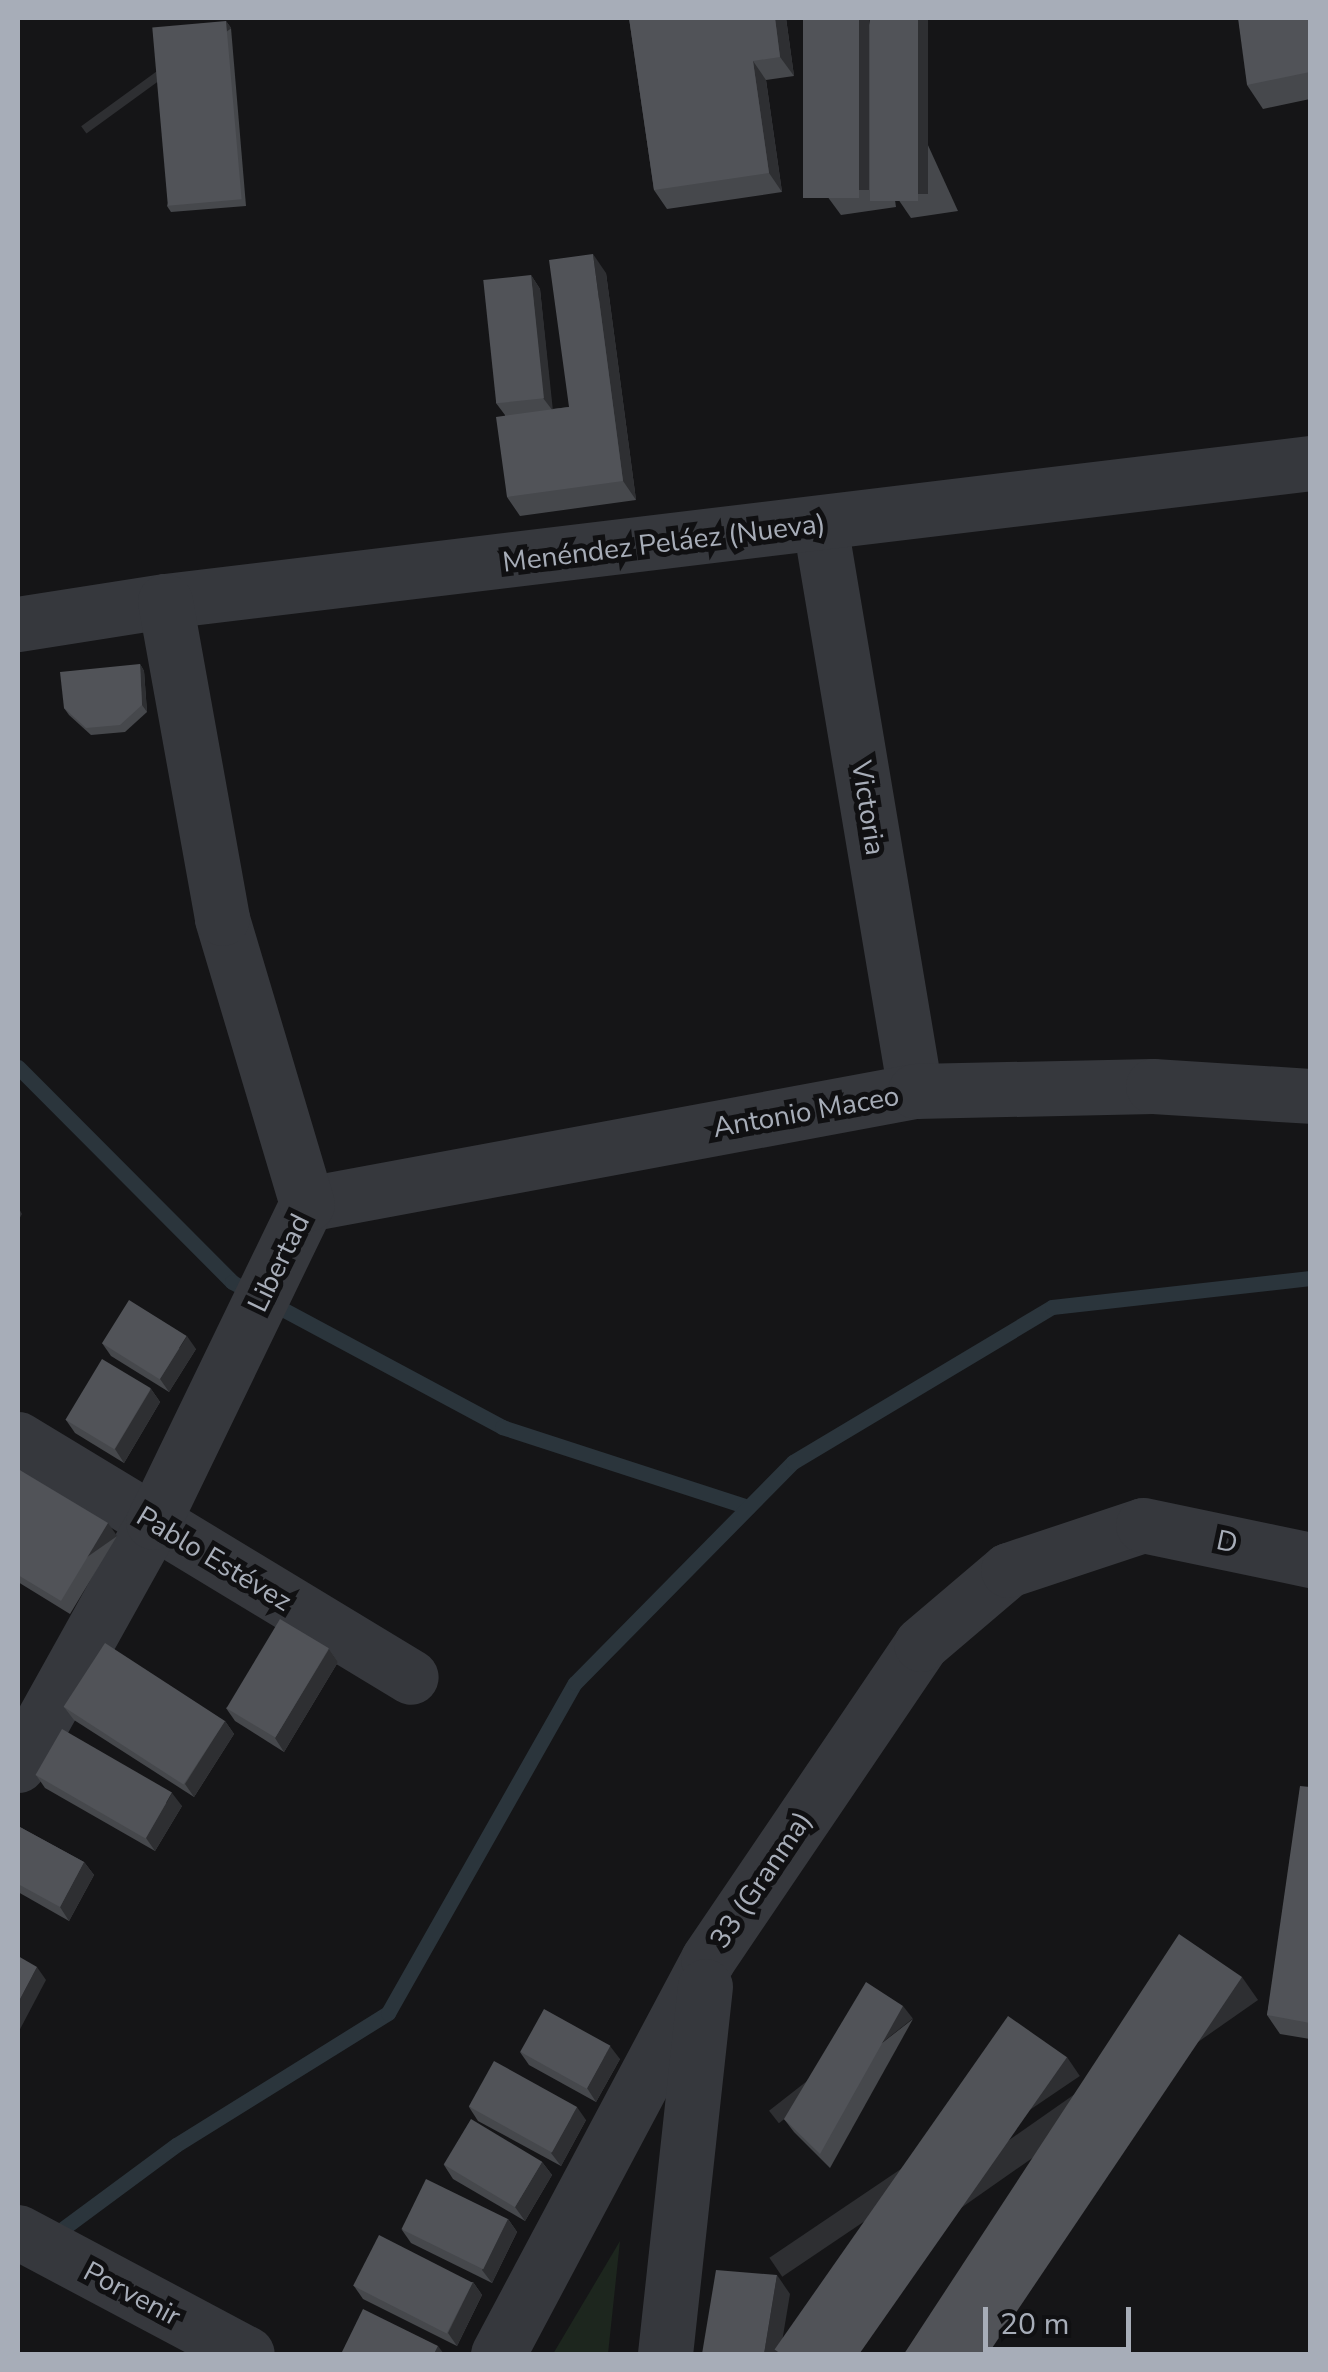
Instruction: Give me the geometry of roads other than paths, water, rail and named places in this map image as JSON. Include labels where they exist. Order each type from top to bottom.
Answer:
[{"type":"street","name":"Menéndez Peláez (Nueva)","points":[[18,624],[165,601],[1310,463]]},
{"type":"street","name":"Victoria","points":[[820,525],[915,1091]]},
{"type":"street","name":"Libertad","points":[[18,1765],[153,1522],[307,1204],[222,918],[165,601]]},
{"type":"street","name":"Antonio Maceo","points":[[307,1204],[915,1091],[1153,1086],[1310,1096]]},
{"type":"street","name":"Pablo Estévez","points":[[18,1439],[410,1677]]},
{"type":"street","name":"D","points":[[1143,1524],[1310,1560]]},
{"type":"street","name":"33 (Granma)","points":[[498,2354],[708,1958],[921,1644],[1008,1570],[1143,1524]]},
{"type":"street","points":[[665,2354],[708,1958]]},
{"type":"street","name":"Porvenir","points":[[18,2232],[248,2354]]},
{"type":"waterway","points":[[18,1067],[232,1282],[502,1427],[748,1507]]},
{"type":"waterway","points":[[53,2236],[176,2145],[388,2013],[575,1683],[793,1462],[1052,1307],[1310,1278]]}]
